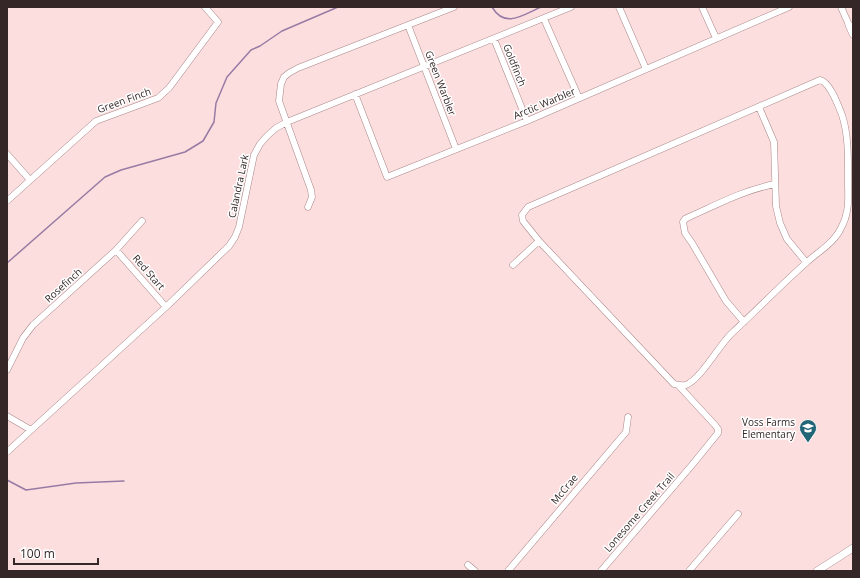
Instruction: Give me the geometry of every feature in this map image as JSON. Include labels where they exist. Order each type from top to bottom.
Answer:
[{"type":"street","name":"Green Finch","points":[[7,200],[96,121],[158,98],[164,94],[170,88],[218,22],[205,7]]},
{"type":"street","points":[[308,207],[312,198],[311,190],[279,101],[281,84],[284,77],[289,73],[454,7]]},
{"type":"street","name":"Calandra Lark","points":[[7,452],[166,307],[229,246],[239,227],[254,155],[260,144],[276,128],[355,94],[571,7]]},
{"type":"street","points":[[619,7],[646,69]]},
{"type":"street","points":[[702,7],[716,38]]},
{"type":"street","name":"Arctic Warbler","points":[[355,94],[387,177],[527,121],[780,9],[789,7]]},
{"type":"street","points":[[841,7],[853,34]]},
{"type":"street","points":[[544,19],[579,98]]},
{"type":"street","name":"Green Warbler","points":[[408,25],[456,149]]},
{"type":"street","name":"Goldfinch","points":[[494,39],[527,121]]},
{"type":"street","points":[[816,81],[823,81],[828,85],[844,121],[850,148],[848,209],[846,218],[834,239],[806,262],[723,342],[711,361],[686,385],[679,386],[674,384],[539,241],[522,221],[522,215],[528,207],[816,81]]},
{"type":"street","points":[[759,107],[774,142],[776,206],[780,223],[787,239],[806,262]]},
{"type":"street","points":[[7,154],[30,180]]},
{"type":"street","points":[[744,322],[726,301],[685,233],[683,222],[689,217],[744,192],[775,184]]},
{"type":"street","name":"Rosefinch","points":[[7,370],[23,338],[33,325],[116,250],[142,221]]},
{"type":"street","points":[[513,265],[539,241]]},
{"type":"street","name":"Red Start","points":[[116,250],[166,307]]},
{"type":"street","name":"Lonesome Creek Trail","points":[[601,571],[718,433],[716,425],[679,386]]},
{"type":"street","points":[[7,416],[31,430]]},
{"type":"street","name":"McCrae","points":[[508,571],[626,432],[628,417]]},
{"type":"street","points":[[689,571],[738,514]]},
{"type":"street","points":[[817,571],[853,548]]},
{"type":"street","points":[[468,565],[475,571]]},
{"type":"waterway","points":[[7,263],[105,177],[121,170],[185,152],[203,141],[214,122],[216,103],[227,77],[251,50],[260,46],[282,31],[338,7]]},
{"type":"waterway","points":[[492,7],[497,14],[508,19],[521,16],[541,7]]},
{"type":"waterway","points":[[7,480],[26,490],[76,483],[124,481]]},
{"type":"place","name":"Voss Farms Elementary","points":[[808,443]]}]
